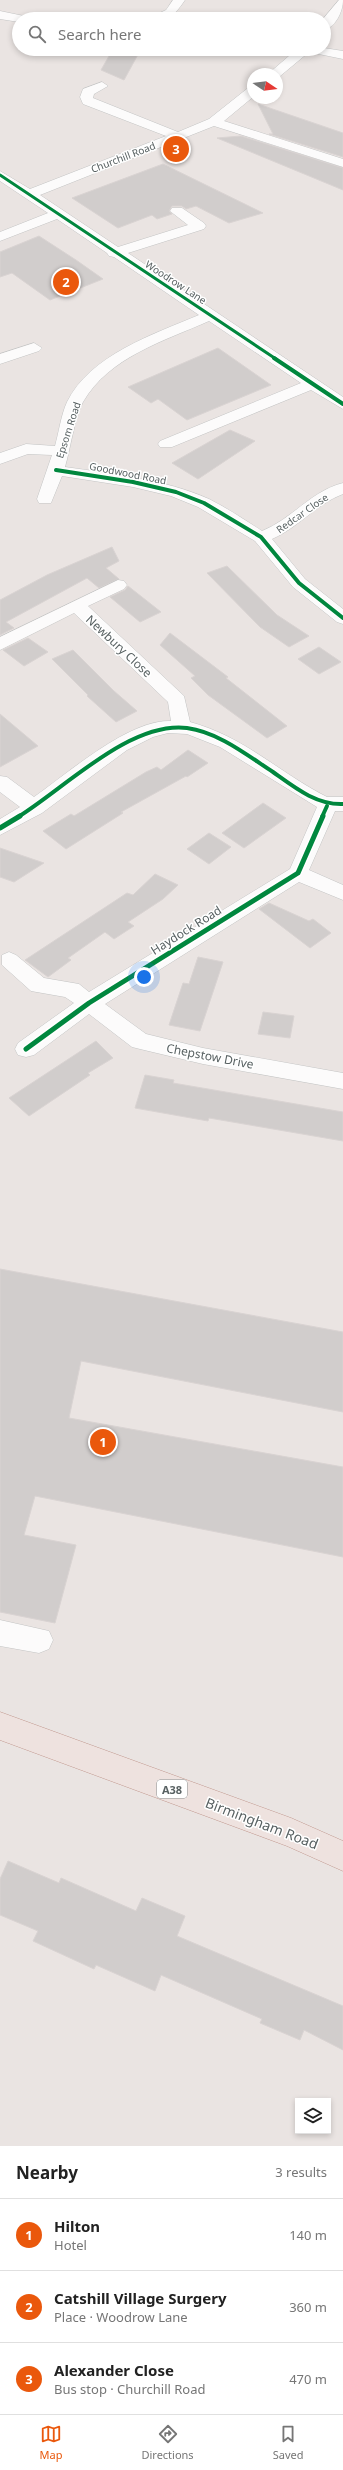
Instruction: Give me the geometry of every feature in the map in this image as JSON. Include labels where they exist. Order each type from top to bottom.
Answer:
[{"type":"highway","name":"Birmingham Road","points":[[0,1726],[291,1833],[343,1856]]},
{"type":"street","points":[[171,12],[179,0]]},
{"type":"street","points":[[331,18],[343,3]]},
{"type":"street","points":[[0,15],[12,17]]},
{"type":"street","points":[[331,53],[343,55]]},
{"type":"street","points":[[281,68],[296,56]]},
{"type":"street","points":[[102,86],[88,92],[86,97],[88,101],[177,136]]},
{"type":"street","name":"Churchill Road","points":[[30,194],[214,122],[247,96]]},
{"type":"street","points":[[214,122],[343,163]]},
{"type":"street","name":"Woodrow Lane","points":[[0,175],[60,213],[114,253],[211,315],[343,404]]},
{"type":"street","points":[[114,253],[199,226],[177,211]]},
{"type":"street","points":[[0,237],[60,213]]},
{"type":"street","name":"Epsom Road","points":[[45,499],[56,470],[75,402],[100,370],[135,348],[211,315]]},
{"type":"street","points":[[0,359],[34,348]]},
{"type":"street","points":[[166,444],[312,384]]},
{"type":"street","points":[[0,459],[26,449],[61,451]]},
{"type":"street","name":"Goodwood Road","points":[[56,470],[176,492],[204,503],[261,537],[299,583],[343,618]]},
{"type":"street","name":"Redcar Close","points":[[261,537],[281,529],[327,494],[343,488]]},
{"type":"street","name":"Newbury Close","points":[[118,585],[76,604],[177,700],[181,727]]},
{"type":"street","points":[[0,644],[54,617],[76,604]]},
{"type":"street","points":[[0,828],[35,808],[107,755],[147,732],[181,727],[214,735],[276,776],[335,805],[298,873],[343,893]]},
{"type":"street","points":[[0,782],[35,808]]},
{"type":"street","name":"Haydock Road","points":[[26,1049],[89,1002],[298,873]]},
{"type":"street","name":"Chepstow Drive","points":[[9,960],[38,985],[71,990],[140,1041],[203,1056],[343,1080]]},
{"type":"street","points":[[0,1633],[39,1640]]},
{"type":"building","points":[[109,56],[137,56],[124,80],[101,70]]},
{"type":"building","points":[[258,104],[343,133],[343,157],[269,134],[273,134]]},
{"type":"building","points":[[241,136],[343,168],[343,190],[217,138]]},
{"type":"building","points":[[163,164],[263,213],[229,223],[196,206],[186,209],[182,206],[172,206],[169,211],[172,214],[157,219],[152,215],[118,228],[72,198]]},
{"type":"building","points":[[39,236],[103,279],[50,300],[12,273],[0,277],[0,252]]},
{"type":"building","points":[[218,348],[271,385],[187,420],[158,399],[151,403],[128,387]]},
{"type":"building","points":[[230,430],[255,441],[198,479],[172,463]]},
{"type":"building","points":[[112,547],[119,561],[106,568],[119,579],[99,588],[87,578],[6,622],[14,628],[0,635],[0,600],[47,575]]},
{"type":"building","points":[[227,566],[277,615],[309,636],[289,647],[260,627],[207,573]]},
{"type":"building","points":[[128,586],[161,612],[140,622],[110,597],[125,590]]},
{"type":"building","points":[[170,633],[228,677],[226,678],[287,726],[267,738],[208,695],[191,678],[195,676],[160,645]]},
{"type":"building","points":[[28,638],[48,652],[24,666],[3,650]]},
{"type":"building","points":[[319,647],[341,662],[319,674],[298,659]]},
{"type":"building","points":[[73,650],[114,691],[137,711],[116,722],[87,696],[88,695],[52,659]]},
{"type":"building","points":[[0,714],[38,746],[0,767]]},
{"type":"building","points":[[188,750],[208,763],[187,777],[186,776],[121,812],[123,813],[66,849],[43,831],[71,814],[74,816],[146,772],[157,767],[161,770]]},
{"type":"building","points":[[263,803],[286,818],[244,848],[222,833]]},
{"type":"building","points":[[209,833],[231,847],[209,864],[187,849]]},
{"type":"building","points":[[0,848],[44,863],[14,882],[0,877]]},
{"type":"building","points":[[155,874],[178,885],[163,899],[128,922],[134,926],[114,939],[105,932],[68,958],[71,960],[48,977],[25,960],[127,893],[133,895]]},
{"type":"building","points":[[269,903],[309,921],[313,919],[331,933],[310,948],[259,909]]},
{"type":"building","points":[[198,957],[223,962],[200,1031],[169,1025],[183,983],[189,984]]},
{"type":"building","points":[[263,1012],[294,1016],[290,1038],[258,1034]]},
{"type":"building","points":[[96,1041],[113,1058],[88,1073],[90,1075],[29,1116],[9,1098]]},
{"type":"building","points":[[145,1075],[174,1080],[173,1083],[343,1112],[343,1141],[209,1118],[208,1121],[135,1108]]},
{"type":"building","points":[[0,1269],[343,1332],[343,1412],[81,1361],[69,1418],[343,1467],[343,1557],[35,1496],[24,1535],[76,1545],[55,1623],[0,1612]]},
{"type":"building","points":[[8,1861],[59,1883],[61,1878],[136,1911],[142,1898],[185,1916],[177,1936],[343,2006],[343,2050],[304,2030],[300,2040],[260,2023],[262,2019],[161,1975],[155,1991],[96,1965],[94,1969],[33,1941],[38,1931],[0,1915],[0,1879]]},
{"type":"cycle path","points":[[0,175],[343,404]]},
{"type":"cycle path","points":[[56,470],[133,482],[176,492],[204,503],[261,537],[299,583],[343,618]]},
{"type":"cycle path","points":[[0,828],[41,802],[121,745],[147,732],[168,727],[188,728],[208,734],[246,754],[315,799],[330,804],[343,804]]},
{"type":"cycle path","points":[[26,1049],[89,1003],[298,873],[327,806]]},
{"type":"place","name":"Alexander Close","points":[[176,149]]},
{"type":"place","name":"Catshill Village Surgery","points":[[66,282]]},
{"type":"place","name":"Hilton","points":[[103,1442]]}]
